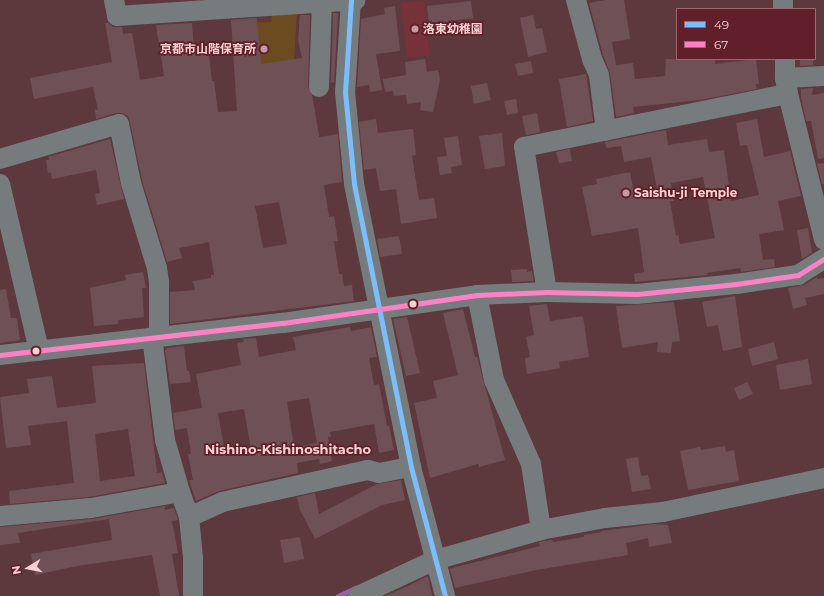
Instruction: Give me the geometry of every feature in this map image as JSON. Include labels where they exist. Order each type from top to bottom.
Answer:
[{"type":"street","points":[[114,0],[117,16],[355,0]]},
{"type":"street","points":[[351,0],[345,92],[354,184],[411,467],[445,596]]},
{"type":"street","points":[[576,0],[592,59],[599,75],[606,131]]},
{"type":"street","points":[[319,87],[322,2]]},
{"type":"street","points":[[547,292],[524,147],[670,119],[694,112],[786,77],[824,76]]},
{"type":"street","points":[[786,77],[824,240]]},
{"type":"street","points":[[0,159],[119,124],[131,183],[156,268],[158,282],[156,337],[166,440],[180,492],[189,517],[193,558],[193,596]]},
{"type":"street","points":[[0,184],[39,350]]},
{"type":"street","points":[[0,355],[283,323],[477,295],[547,292],[637,294],[736,284],[798,275],[824,259]]},
{"type":"street","points":[[477,295],[494,380],[531,464],[541,530]]},
{"type":"street","points":[[189,517],[222,502],[368,470],[380,473],[411,467]]},
{"type":"street","points":[[358,596],[435,560],[541,530],[605,518],[663,512],[824,478]]},
{"type":"street","points":[[0,516],[91,508],[180,492]]},
{"type":"shaded area","name":"洛東幼稚園","points":[[424,0],[430,55],[407,58],[401,3]]},
{"type":"shaded area","points":[[297,11],[294,60],[261,66],[257,22],[271,22],[272,15]]},
{"type":"building","points":[[606,0],[624,0],[630,39],[612,42],[616,65],[633,63],[635,79],[665,76],[666,59],[715,60],[715,64],[756,60],[759,84],[756,84],[757,89],[700,100],[633,107],[634,113],[616,117],[610,73],[603,55],[589,3]]},
{"type":"building","points":[[471,1],[473,18],[448,21],[449,33],[433,34],[432,23],[429,23],[427,6]]},
{"type":"building","points":[[395,6],[400,51],[376,54],[382,90],[370,92],[369,85],[357,87],[361,19],[385,14],[384,8]]},
{"type":"building","points":[[333,13],[338,13],[334,83],[331,82]]},
{"type":"building","points":[[300,15],[310,15],[308,87],[312,95],[319,137],[338,134],[342,182],[324,185],[329,217],[334,216],[338,241],[334,241],[339,274],[342,274],[344,286],[352,285],[354,301],[170,324],[170,292],[195,290],[193,281],[211,278],[211,275],[214,275],[209,242],[179,248],[182,258],[167,262],[142,180],[128,116],[122,113],[116,113],[96,119],[95,110],[98,110],[93,87],[34,99],[30,78],[112,62],[105,23],[108,23],[113,27],[122,27],[123,34],[132,33],[140,80],[164,76],[156,25],[192,23],[194,48],[208,46],[212,81],[214,81],[218,112],[237,111],[231,20],[257,18],[261,64],[302,58],[298,40]],"holes":[[[279,202],[287,244],[263,248],[255,206]]]},
{"type":"building","points":[[533,15],[536,29],[542,28],[547,52],[528,57],[520,18]]},
{"type":"building","points":[[425,59],[427,72],[438,70],[440,80],[433,112],[420,110],[421,102],[407,104],[406,95],[394,96],[393,91],[385,92],[383,79],[406,75],[405,62]]},
{"type":"building","points":[[800,60],[813,60],[813,65],[800,66]]},
{"type":"building","points":[[531,61],[533,73],[518,76],[515,64]]},
{"type":"building","points":[[586,74],[593,121],[567,127],[559,79]]},
{"type":"building","points":[[487,83],[491,100],[474,104],[471,86]]},
{"type":"building","points":[[813,88],[812,95],[824,93],[824,158],[818,159],[811,121],[806,121],[801,97],[801,89]]},
{"type":"building","points":[[516,99],[518,113],[507,115],[504,101]]},
{"type":"building","points":[[537,113],[540,132],[526,135],[522,116]]},
{"type":"building","points":[[376,119],[378,133],[413,129],[416,155],[412,156],[419,200],[434,198],[437,218],[401,224],[396,189],[380,191],[376,168],[364,170],[359,122]]},
{"type":"building","points":[[757,119],[764,157],[790,151],[801,196],[778,201],[784,230],[759,234],[763,260],[774,259],[775,267],[741,272],[740,268],[707,273],[708,275],[635,282],[634,274],[644,272],[638,228],[592,236],[582,187],[597,184],[596,179],[630,172],[634,194],[657,189],[651,157],[624,162],[621,146],[606,148],[605,142],[666,130],[668,145],[707,139],[709,152],[724,150],[731,201],[759,195],[747,145],[740,146],[736,123]],"holes":[[[703,177],[715,238],[680,244],[678,235],[676,236],[670,201],[674,201],[671,183]]]},
{"type":"building","points":[[502,133],[505,166],[485,169],[479,136]]},
{"type":"building","points":[[458,136],[462,165],[451,167],[452,173],[440,175],[437,157],[447,156],[444,138]]},
{"type":"building","points":[[110,139],[124,199],[97,205],[95,194],[100,193],[96,170],[52,179],[51,172],[48,173],[46,160],[49,160],[48,157]]},
{"type":"building","points":[[570,149],[572,161],[559,163],[556,152]]},
{"type":"building","points":[[824,163],[824,184],[822,184],[817,164]]},
{"type":"building","points":[[808,228],[812,253],[802,259],[797,230]]},
{"type":"building","points":[[399,236],[402,254],[380,257],[377,239]]},
{"type":"building","points":[[527,269],[527,272],[532,271],[534,281],[512,282],[511,270]]},
{"type":"building","points":[[143,272],[146,288],[142,288],[144,317],[118,320],[118,324],[94,326],[90,288],[126,280],[125,275]]},
{"type":"building","points":[[817,277],[817,279],[824,278],[824,294],[805,298],[807,305],[793,309],[788,288],[804,285]]},
{"type":"building","points":[[6,289],[11,318],[17,318],[20,340],[0,343],[0,290]]},
{"type":"building","points":[[735,296],[742,347],[723,351],[718,325],[707,327],[702,302]]},
{"type":"building","points":[[674,302],[680,341],[672,342],[671,353],[657,352],[658,342],[622,348],[616,306]]},
{"type":"building","points":[[547,304],[550,321],[583,316],[589,357],[559,362],[560,368],[527,374],[525,358],[530,357],[526,337],[534,335],[529,306]]},
{"type":"building","points":[[463,309],[475,357],[477,357],[505,460],[479,467],[478,464],[430,478],[414,403],[437,398],[433,381],[458,375],[443,313]]},
{"type":"building","points":[[407,317],[420,373],[406,376],[393,319]]},
{"type":"building","points":[[350,327],[351,331],[371,327],[377,357],[369,358],[374,385],[379,384],[387,426],[389,426],[394,450],[379,453],[374,424],[330,432],[331,437],[328,437],[332,461],[320,464],[319,459],[297,463],[298,473],[219,491],[196,501],[189,480],[193,480],[188,454],[191,454],[187,428],[175,430],[173,413],[202,408],[196,374],[241,365],[237,343],[244,342],[243,339],[256,338],[259,357],[296,350],[293,337]],"holes":[[[309,398],[317,443],[294,447],[287,402]],[[244,409],[251,449],[225,453],[218,413]]]},
{"type":"building","points":[[774,342],[778,359],[752,366],[748,349]]},
{"type":"building","points":[[184,346],[187,371],[189,371],[191,382],[170,384],[165,350],[167,350],[167,348]]},
{"type":"building","points":[[808,359],[812,384],[780,390],[776,365]]},
{"type":"building","points":[[144,363],[157,473],[162,472],[165,483],[89,497],[10,504],[9,491],[74,483],[67,421],[28,426],[31,445],[6,448],[0,397],[29,393],[27,379],[52,376],[57,408],[96,403],[92,366]],"holes":[[[128,429],[135,476],[100,481],[95,434]]]},
{"type":"building","points":[[747,382],[753,394],[739,400],[734,388]]},
{"type":"building","points":[[725,446],[726,452],[734,450],[739,481],[688,490],[680,451],[700,447],[701,450]]},
{"type":"building","points":[[638,457],[641,476],[648,475],[651,489],[632,492],[626,459]]},
{"type":"building","points":[[401,480],[405,500],[382,505],[315,539],[300,510],[297,497],[315,493],[319,514],[377,484]]},
{"type":"building","points":[[165,506],[165,510],[174,508],[178,520],[172,521],[178,553],[172,554],[179,596],[160,596],[152,555],[77,566],[35,575],[31,554],[112,540],[109,519],[18,533],[20,543],[0,545],[0,527],[92,519]]},
{"type":"building","points":[[654,524],[668,525],[672,543],[649,547],[648,538],[626,543],[628,555],[536,570],[455,588],[450,569],[456,567],[540,546],[539,542],[552,540],[553,542],[584,537],[584,535],[602,531]]},
{"type":"building","points":[[300,537],[304,559],[284,563],[280,540]]},
{"type":"building","points":[[428,576],[432,596],[385,596],[408,586]]},
{"type":"waterway","points":[[338,596],[355,588]]},
{"type":"transit line","name":"49","points":[[351,0],[345,92],[354,184],[411,467],[445,596]]},
{"type":"transit line","name":"67","points":[[0,355],[283,323],[477,295],[547,292],[637,294],[736,284],[798,275],[824,259]]},
{"type":"place","name":"洛東幼稚園","points":[[415,29]]},
{"type":"place","name":"京都市山階保育所","points":[[264,49]]},
{"type":"place","name":"Saishu-ji Temple","points":[[626,193]]},
{"type":"district","name":"Nishino-Kishinoshitacho","points":[[288,449]]}]
